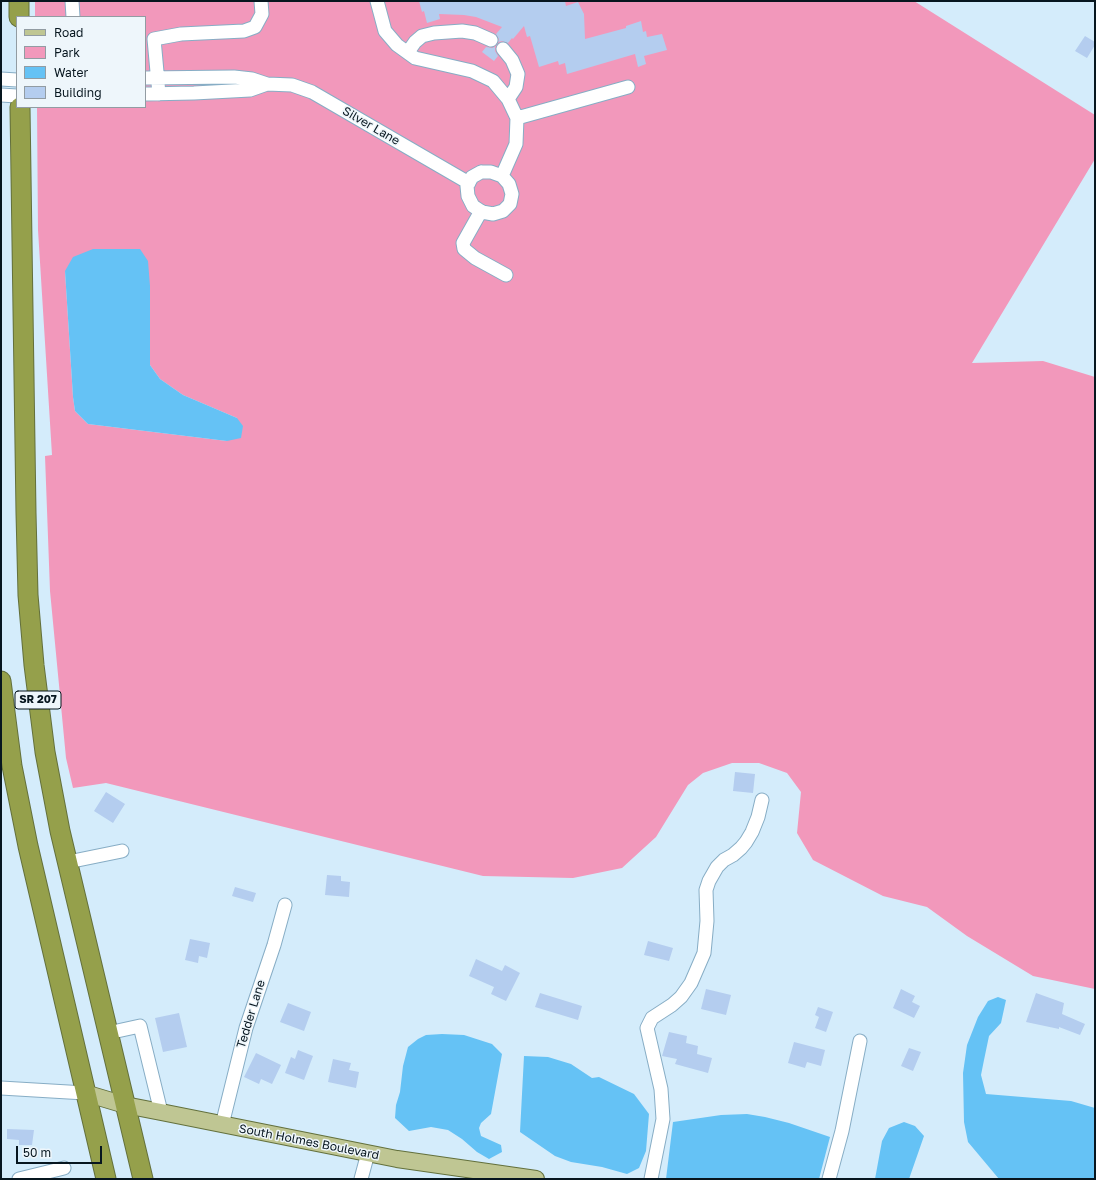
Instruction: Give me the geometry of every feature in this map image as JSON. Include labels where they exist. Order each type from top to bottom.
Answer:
[{"type":"highway","points":[[19,1],[19,16]]},
{"type":"highway","name":"SR 207","points":[[20,108],[24,434],[28,595],[34,665],[45,752],[68,862],[143,1179]]},
{"type":"highway","name":"SR 207","points":[[1,682],[12,766],[25,832],[106,1179]]},
{"type":"main road","name":"South Holmes Boulevard","points":[[85,1093],[125,1105],[368,1153],[405,1160],[536,1179]]},
{"type":"street","points":[[72,1],[73,16]]},
{"type":"street","points":[[159,94],[151,78],[150,39],[181,34],[244,31],[255,27],[262,14],[261,1]]},
{"type":"street","points":[[377,1],[385,31],[397,45],[416,58],[472,71],[493,81],[508,99],[517,118],[516,144],[502,176]]},
{"type":"street","points":[[408,52],[414,42],[422,36],[434,33],[462,31],[475,33],[491,40]]},
{"type":"street","points":[[503,49],[512,60],[518,74],[516,87],[508,99]]},
{"type":"street","name":"Silver Lane","points":[[151,78],[234,77],[252,79],[267,84],[292,85],[312,92],[469,183]]},
{"type":"street","points":[[1,80],[16,80]]},
{"type":"street","name":"Silver Lane","points":[[146,94],[250,90],[267,84]]},
{"type":"street","points":[[517,118],[628,87]]},
{"type":"street","points":[[1,95],[16,96]]},
{"type":"street","points":[[481,172],[491,172],[502,176],[509,184],[512,194],[510,204],[503,211],[493,214],[480,211],[473,206],[468,196],[467,186],[472,177],[481,172]]},
{"type":"street","points":[[480,211],[463,243],[464,249],[475,258],[506,276]]},
{"type":"street","points":[[651,1179],[663,1119],[661,1089],[647,1028],[652,1018],[672,1005],[681,997],[691,983],[704,953],[707,920],[706,890],[717,867],[724,860],[733,855],[746,842],[752,832],[762,800]]},
{"type":"street","points":[[68,862],[122,851]]},
{"type":"street","name":"Tedder Lane","points":[[222,1125],[246,1028],[286,905]]},
{"type":"street","points":[[108,1033],[140,1026],[161,1112]]},
{"type":"street","points":[[829,1179],[842,1131],[860,1041]]},
{"type":"street","points":[[1,1088],[85,1093]]},
{"type":"street","points":[[361,1179],[368,1153]]},
{"type":"street","points":[[19,1179],[64,1168]]},
{"type":"green space","points":[[35,1],[914,1],[1095,115],[1095,159],[972,363],[1043,361],[1095,377],[1095,989],[1033,976],[967,936],[927,907],[883,896],[813,860],[797,833],[801,792],[787,773],[759,763],[732,763],[703,773],[688,785],[656,837],[622,868],[573,878],[483,876],[106,783],[73,788],[66,758],[50,591],[45,456],[52,455],[38,230],[37,108],[146,108],[146,16],[35,16]],"holes":[[[65,271],[150,286],[150,365],[160,379],[183,395],[237,418],[227,441],[88,424],[75,411]]]},
{"type":"water","points":[[93,249],[140,249],[148,261],[150,286],[150,365],[160,379],[183,395],[237,418],[243,426],[241,438],[227,441],[88,424],[75,411],[65,271],[73,257]]},
{"type":"water","points":[[998,997],[1006,1000],[1001,1023],[989,1036],[981,1075],[986,1094],[1071,1101],[1095,1108],[1095,1179],[999,1179],[968,1142],[964,1122],[963,1073],[967,1045],[978,1017],[988,1001]]},
{"type":"water","points":[[426,1035],[464,1035],[492,1044],[502,1054],[491,1114],[481,1123],[479,1128],[481,1136],[501,1145],[502,1152],[489,1159],[477,1152],[462,1139],[448,1130],[431,1127],[409,1131],[395,1118],[403,1066],[408,1047]]},
{"type":"water","points":[[524,1056],[548,1057],[571,1064],[592,1078],[599,1077],[634,1094],[649,1114],[646,1151],[639,1168],[627,1174],[602,1167],[571,1162],[555,1156],[520,1132]]},
{"type":"water","points":[[747,1114],[789,1123],[830,1137],[819,1179],[666,1179],[673,1122],[721,1115]]},
{"type":"water","points":[[904,1122],[915,1126],[924,1136],[909,1179],[875,1179],[882,1141],[889,1128]]},
{"type":"building","points":[[419,1],[565,1],[566,6],[578,2],[584,14],[585,39],[626,28],[626,26],[641,21],[643,32],[646,31],[647,37],[662,34],[667,50],[644,56],[646,64],[638,67],[635,54],[567,74],[565,63],[559,65],[558,61],[539,67],[530,36],[527,37],[524,26],[508,43],[502,41],[498,42],[499,39],[496,34],[502,27],[476,17],[439,14],[440,19],[427,23],[424,11],[422,12]]},
{"type":"building","points":[[1085,36],[1095,42],[1095,45],[1087,58],[1075,51]]},
{"type":"building","points":[[486,47],[495,47],[495,51],[498,56],[494,61],[482,52]]},
{"type":"building","points":[[735,772],[755,774],[753,793],[733,791]]},
{"type":"building","points":[[106,792],[125,804],[113,823],[94,811]]},
{"type":"building","points":[[327,875],[341,876],[341,881],[350,882],[349,897],[325,895]]},
{"type":"building","points":[[235,887],[256,893],[253,902],[232,896]]},
{"type":"building","points":[[190,939],[210,943],[207,958],[199,956],[198,963],[185,960]]},
{"type":"building","points":[[648,941],[673,948],[669,961],[644,955]]},
{"type":"building","points":[[476,959],[502,971],[505,965],[520,973],[506,1001],[491,994],[494,987],[469,976]]},
{"type":"building","points":[[706,989],[731,995],[726,1015],[701,1009]]},
{"type":"building","points":[[901,989],[915,996],[912,1002],[920,1006],[914,1018],[893,1008]]},
{"type":"building","points":[[540,993],[582,1006],[578,1020],[535,1007]]},
{"type":"building","points":[[1036,993],[1064,1003],[1062,1014],[1085,1024],[1080,1035],[1059,1027],[1059,1029],[1026,1022]]},
{"type":"building","points":[[288,1003],[311,1012],[304,1031],[280,1022]]},
{"type":"building","points":[[818,1007],[833,1012],[826,1032],[815,1028],[819,1017],[815,1015]]},
{"type":"building","points":[[179,1013],[187,1047],[163,1052],[155,1018]]},
{"type":"building","points":[[669,1032],[687,1036],[686,1043],[698,1046],[697,1054],[712,1058],[708,1073],[675,1064],[677,1059],[662,1056]]},
{"type":"building","points":[[794,1042],[825,1050],[821,1066],[807,1062],[805,1068],[788,1063]]},
{"type":"building","points":[[909,1048],[921,1052],[913,1071],[901,1066]]},
{"type":"building","points":[[298,1050],[313,1056],[304,1080],[285,1073],[291,1057],[295,1059]]},
{"type":"building","points":[[256,1053],[281,1065],[272,1084],[261,1079],[259,1084],[244,1077]]},
{"type":"building","points":[[333,1059],[351,1063],[349,1070],[359,1072],[356,1088],[328,1082]]},
{"type":"building","points":[[7,1129],[34,1130],[32,1145],[19,1145],[19,1140],[7,1139]]}]
